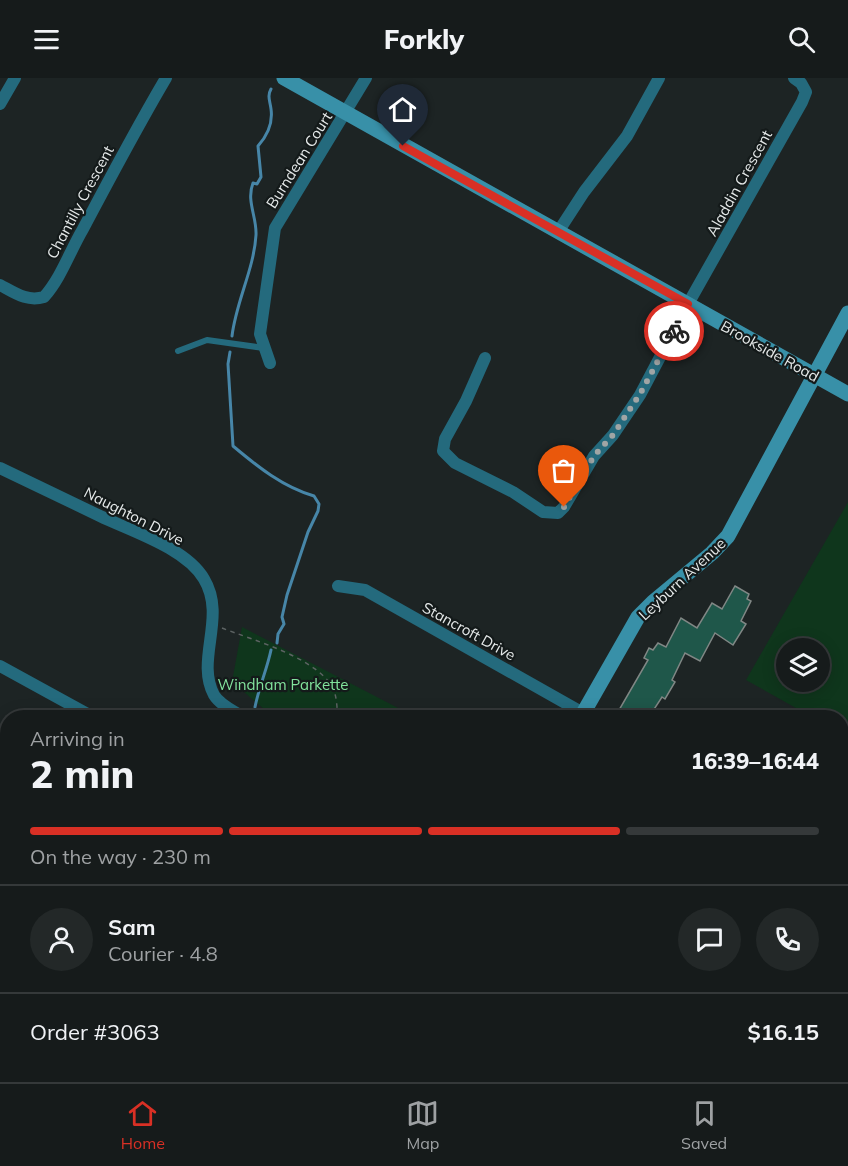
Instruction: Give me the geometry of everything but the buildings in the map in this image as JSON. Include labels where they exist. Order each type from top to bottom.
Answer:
[{"type":"street","points":[[0,104],[15,78]]},
{"type":"street","name":"Chantilly Crescent","points":[[0,285],[24,298],[31,299],[44,297],[53,287],[137,127],[166,78]]},
{"type":"street","name":"Brookside Road","points":[[284,78],[848,394]]},
{"type":"street","name":"Burndean Court","points":[[270,363],[260,334],[275,228],[366,78]]},
{"type":"street","points":[[558,232],[584,192],[627,136],[659,78]]},
{"type":"street","name":"Aladdin Crescent","points":[[688,304],[802,102],[806,92],[801,83],[794,78]]},
{"type":"street","points":[[485,358],[466,401],[445,439],[443,452],[455,463],[513,492],[543,512],[558,513],[564,507],[594,456],[613,435],[640,394],[688,304]]},
{"type":"street","name":"Leyburn Avenue","points":[[585,710],[638,617],[712,553],[728,536],[848,314]]},
{"type":"street","name":"Naughton Drive","points":[[0,468],[166,547],[196,568],[205,580],[211,595],[213,625],[207,674],[215,696],[232,710]]},
{"type":"street","name":"Stancroft Drive","points":[[338,586],[365,590],[573,710]]},
{"type":"street","points":[[0,666],[80,710]]},
{"type":"lane","points":[[178,351],[207,340],[265,348]]},
{"type":"path","points":[[213,625],[310,664],[324,676],[335,692],[337,710]]},
{"type":"green space","points":[[848,502],[848,710],[800,710],[746,680]]},
{"type":"green space","name":"Windham Parkette","points":[[242,627],[400,709],[265,710],[232,682]]},
{"type":"waterway","points":[[232,336],[255,248],[256,228],[251,190],[253,183],[257,184],[261,177],[258,146],[267,134],[270,124],[271,89]]},
{"type":"waterway","points":[[230,352],[228,364],[233,446],[281,482],[314,496],[319,504],[287,595],[282,617],[284,624],[278,634],[277,643]]},
{"type":"waterway","points":[[255,707],[271,650]]},
{"type":"way so far","points":[[564,507],[594,456],[613,435],[640,394],[674,331]]},
{"type":"route","points":[[403,146],[688,304],[674,331]]}]
